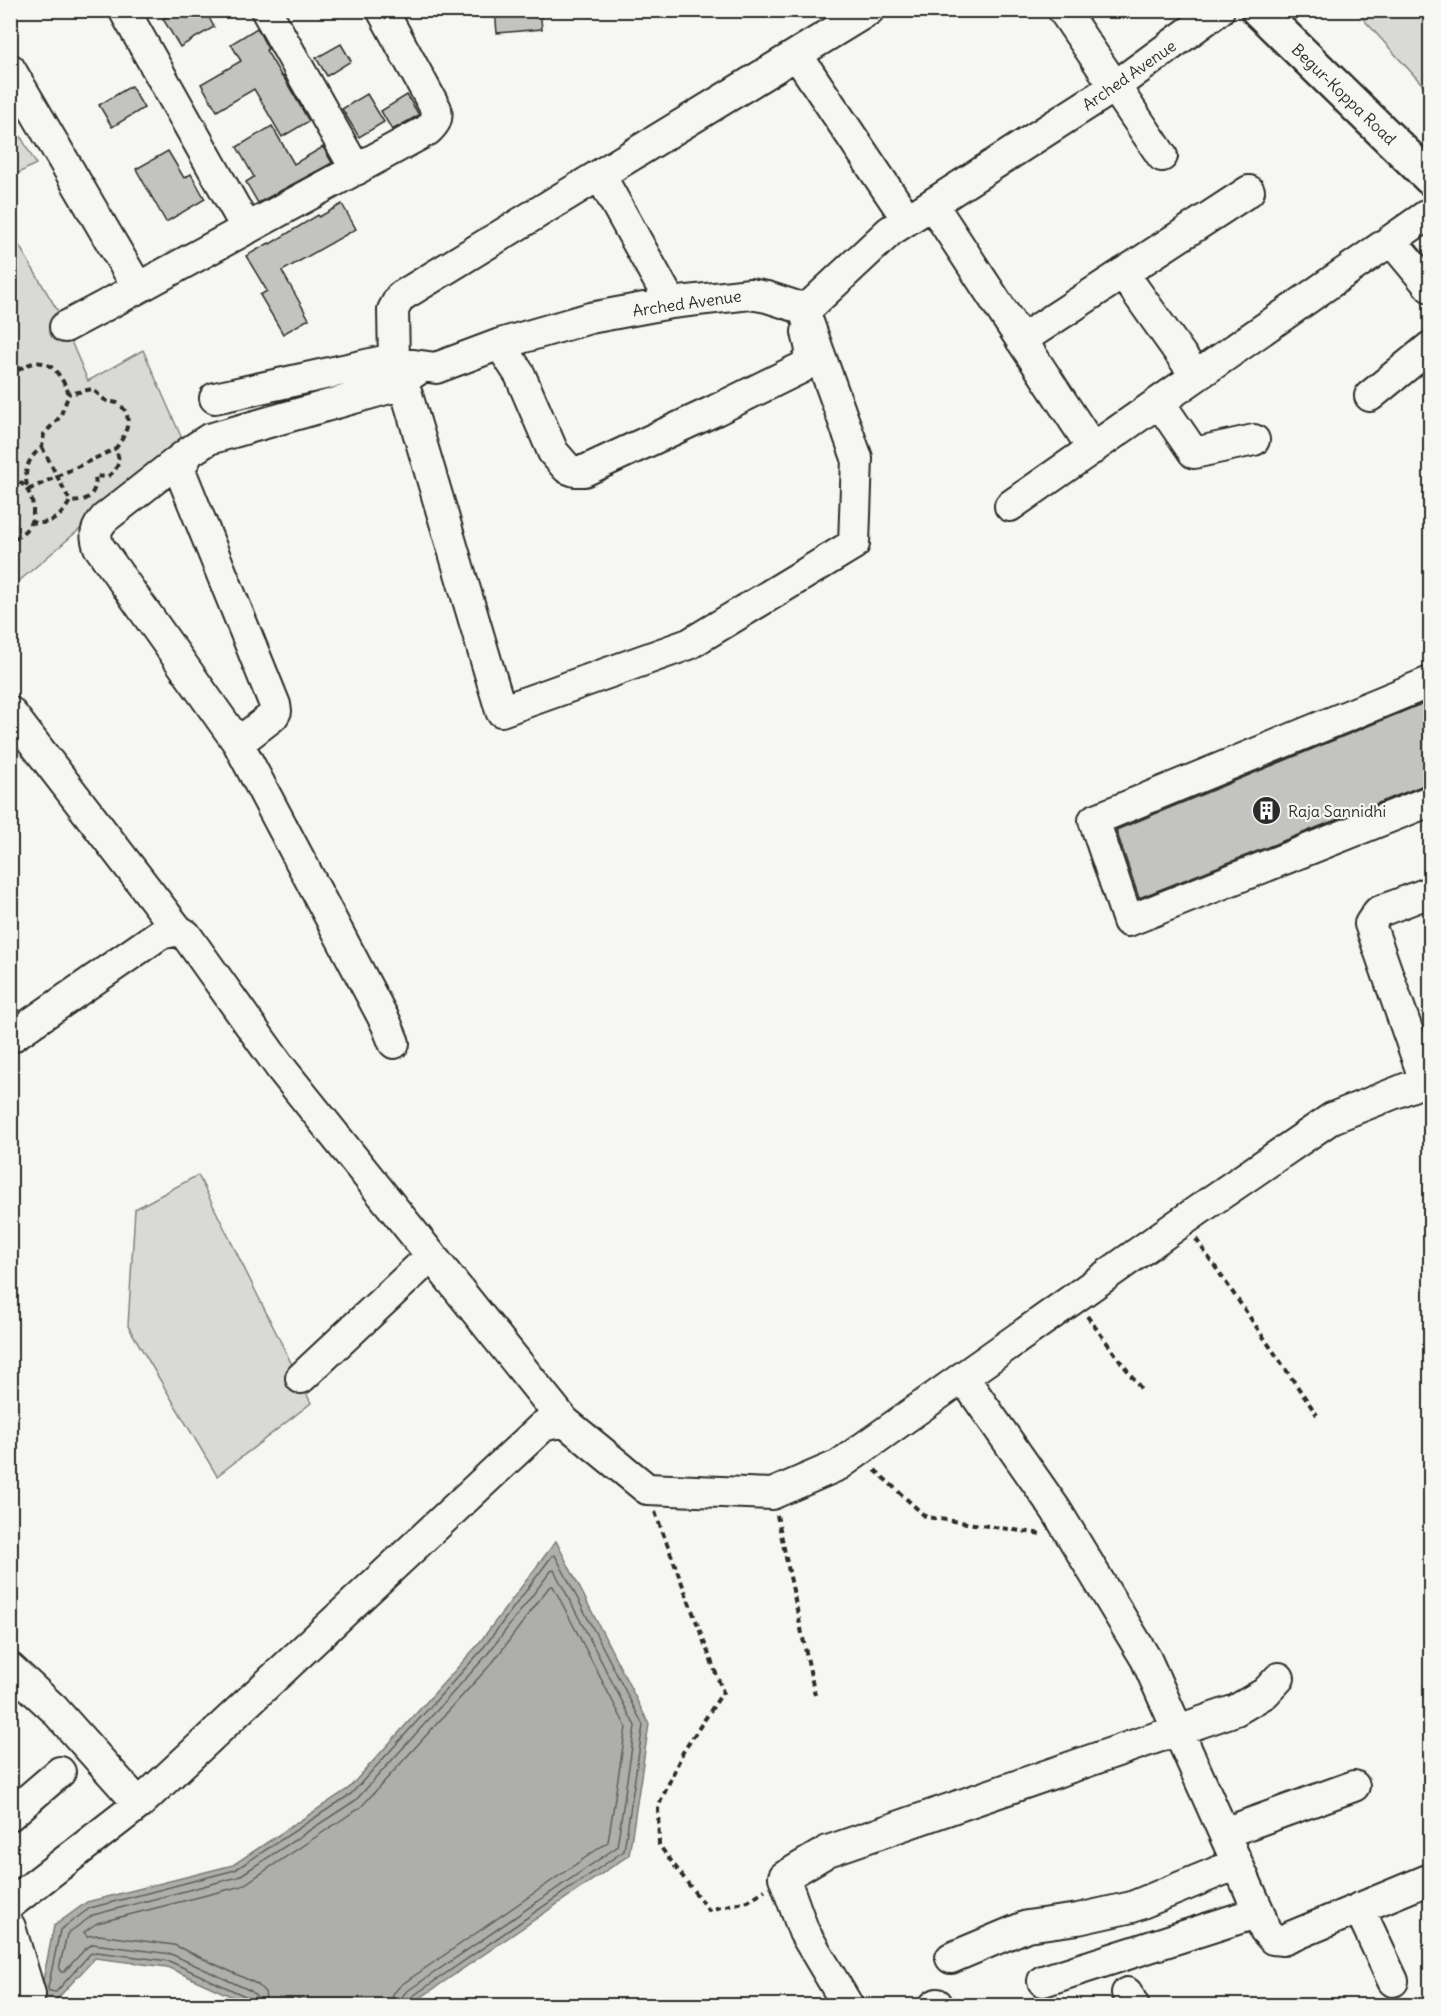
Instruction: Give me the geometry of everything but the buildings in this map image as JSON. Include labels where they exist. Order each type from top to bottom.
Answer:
[{"type":"main road","name":"Begur-Koppa Road","points":[[1258,10],[1431,178]]},
{"type":"street","points":[[124,10],[247,229]]},
{"type":"street","points":[[266,10],[356,170]]},
{"type":"street","points":[[65,327],[356,170],[435,124],[438,117],[436,109],[382,10]]},
{"type":"street","points":[[803,308],[857,458],[854,544],[689,644],[501,711],[406,370],[393,310],[400,297],[869,10]]},
{"type":"street","points":[[1063,10],[1162,156]]},
{"type":"street","name":"Arched Avenue","points":[[238,742],[99,547],[95,537],[98,526],[105,518],[189,452],[209,440],[393,387],[406,370],[435,368],[500,344],[590,318],[670,303],[750,294],[803,308],[811,305],[890,231],[1114,87],[1219,10]]},
{"type":"street","points":[[797,55],[1021,339],[1093,448]]},
{"type":"street","points":[[10,69],[138,288]]},
{"type":"street","points":[[600,175],[670,303]]},
{"type":"street","points":[[1021,339],[1249,191]]},
{"type":"street","points":[[1010,506],[1431,213]]},
{"type":"street","points":[[1391,240],[1431,287]]},
{"type":"street","points":[[1123,273],[1196,376]]},
{"type":"street","points":[[500,344],[520,375],[553,452],[567,468],[584,471],[801,368],[810,360],[811,355],[803,308]]},
{"type":"street","points":[[1370,396],[1431,347]]},
{"type":"street","points":[[214,398],[384,361],[406,370]]},
{"type":"street","points":[[1159,402],[1194,453],[1254,441]]},
{"type":"street","points":[[189,452],[181,466],[181,472],[275,705],[276,711],[273,716],[238,742],[386,1023],[394,1043]]},
{"type":"street","points":[[1431,682],[1094,820],[1128,921],[1431,801]]},
{"type":"street","points":[[10,712],[178,930],[186,935],[280,1067],[564,1421],[647,1489],[772,1494],[839,1465],[1332,1118],[1428,1080],[1370,924],[1378,912],[1431,892]]},
{"type":"street","points":[[10,1038],[160,934],[178,930]]},
{"type":"street","points":[[301,1378],[431,1256]]},
{"type":"street","points":[[963,1377],[1056,1510],[1146,1659],[1265,1930],[1273,1939],[1283,1940],[1431,1879]]},
{"type":"street","points":[[15,1892],[139,1804],[543,1426],[564,1421]]},
{"type":"street","points":[[10,1668],[54,1709],[139,1804]]},
{"type":"street","points":[[848,2006],[804,1932],[784,1877],[828,1851],[1178,1731],[1248,1704],[1265,1693],[1279,1678]]},
{"type":"street","points":[[10,1815],[60,1772]]},
{"type":"street","points":[[1224,1833],[1354,1786]]},
{"type":"street","points":[[951,1958],[1027,1926],[1077,1919],[1132,1907],[1237,1864]]},
{"type":"street","points":[[1359,1908],[1393,1981]]},
{"type":"street","points":[[1042,1981],[1259,1912]]},
{"type":"street","points":[[10,1927],[30,1994],[27,2006]]},
{"type":"path","points":[[10,377],[27,364],[40,362],[47,363],[60,375],[69,394],[60,417],[44,434],[42,447],[69,501]]},
{"type":"path","points":[[28,490],[115,449],[121,442],[128,423],[127,414],[123,408],[106,401],[92,389],[69,394]]},
{"type":"path","points":[[10,543],[28,527],[30,522],[33,509],[25,481],[28,462],[42,447]]},
{"type":"path","points":[[69,501],[83,501],[89,498],[95,488],[95,476],[107,477],[116,469],[119,459],[115,449]]},
{"type":"path","points":[[10,477],[19,480],[28,490]]},
{"type":"path","points":[[30,522],[37,524],[51,521],[65,510],[69,501]]},
{"type":"path","points":[[1184,1221],[1317,1415]]},
{"type":"path","points":[[1075,1298],[1142,1390]]},
{"type":"path","points":[[857,1453],[926,1517],[1073,1538]]},
{"type":"path","points":[[647,1489],[723,1692],[683,1752],[658,1807],[659,1845],[708,1910],[748,1901],[784,1877]]},
{"type":"path","points":[[772,1494],[815,1695]]},
{"type":"shaded area","points":[[1356,11],[1430,11],[1430,93]]},
{"type":"shaded area","points":[[10,117],[36,164],[11,177],[10,177]]},
{"type":"shaded area","points":[[10,230],[59,313],[88,381],[143,350],[183,441],[11,588]]},
{"type":"shaded area","points":[[198,1175],[311,1403],[217,1476],[128,1326],[135,1209]]},
{"type":"water","points":[[556,1541],[649,1724],[629,1855],[410,2005],[250,2005],[167,1967],[95,1958],[57,1999],[40,1995],[54,1926],[87,1902],[233,1865],[348,1789],[476,1647]]},
{"type":"place","name":"Raja Sannidhi","points":[[1267,811]]}]
